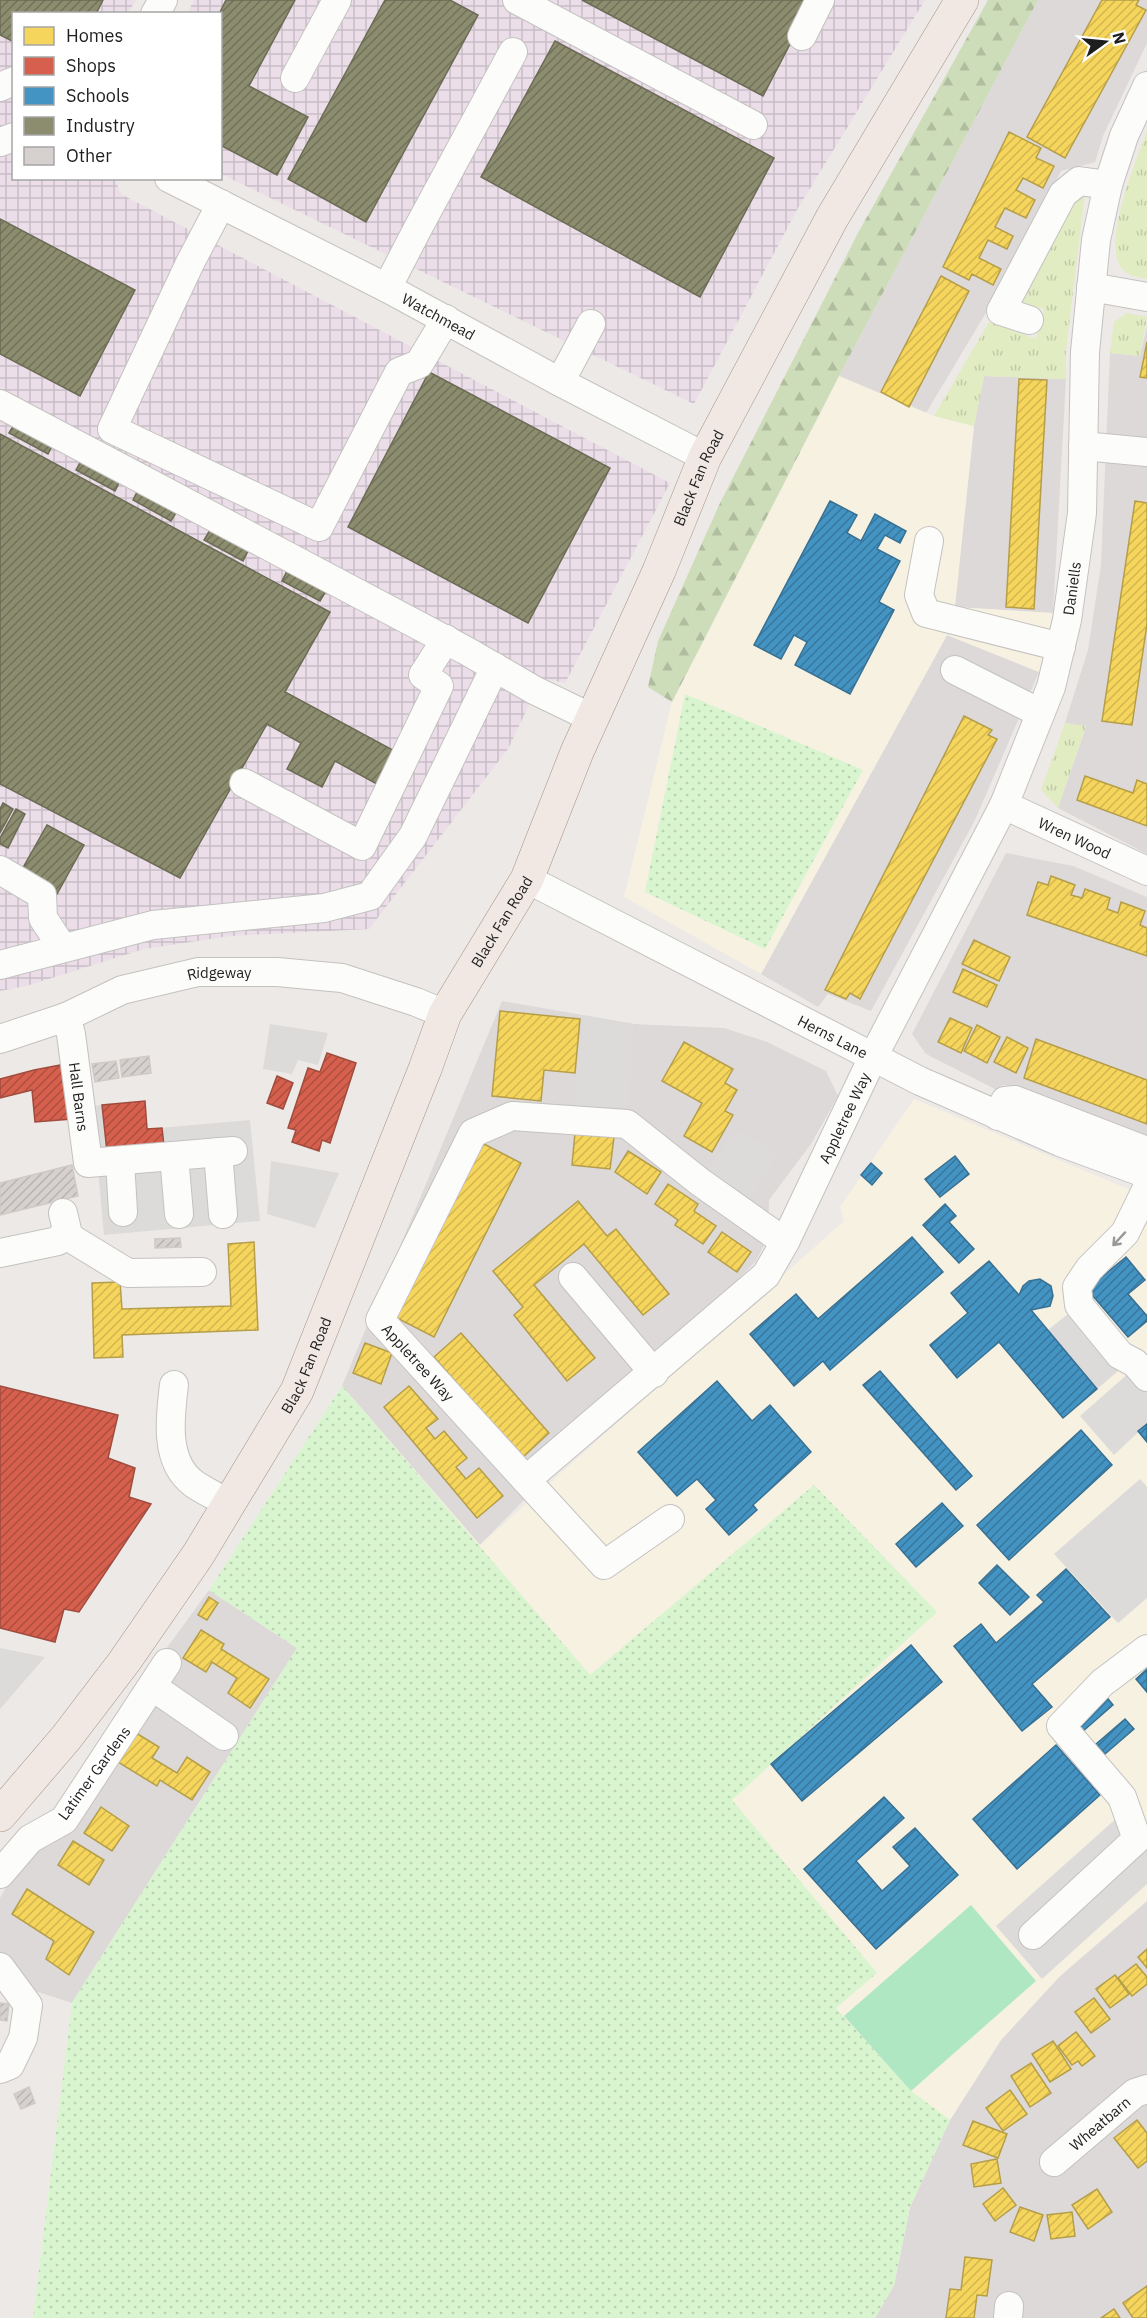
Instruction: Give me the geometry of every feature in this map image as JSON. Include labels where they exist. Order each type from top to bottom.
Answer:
[{"type":"main road","name":"Black Fan Road","points":[[0,1815],[66,1738],[174,1592],[297,1391],[425,1069],[444,1014],[527,879],[592,718],[658,571],[705,457],[832,218],[962,0]]},
{"type":"street","points":[[295,78],[337,0]]},
{"type":"street","points":[[517,0],[753,125]]},
{"type":"street","points":[[802,36],[820,0]]},
{"type":"street","points":[[387,288],[513,52]]},
{"type":"street","name":"Daniells","points":[[873,1057],[1004,805],[1051,687],[1067,620],[1082,513],[1085,352],[1096,240],[1108,185],[1124,136],[1147,86]]},
{"type":"street","name":"Watchmead","points":[[173,180],[387,288],[560,382],[705,457]]},
{"type":"street","points":[[1029,320],[1001,311],[1063,194],[1079,181],[1108,185]]},
{"type":"street","points":[[221,204],[188,267],[112,429],[319,527],[399,372],[419,364],[446,319]]},
{"type":"street","points":[[1090,287],[1147,297]]},
{"type":"street","points":[[560,382],[591,324]]},
{"type":"street","points":[[0,405],[446,639],[534,690],[592,718]]},
{"type":"street","points":[[1083,446],[1147,452]]},
{"type":"street","points":[[929,541],[919,595],[926,613],[1061,647]]},
{"type":"street","points":[[244,783],[362,846],[439,686],[423,675],[446,639]]},
{"type":"street","points":[[0,965],[153,925],[324,908],[370,896],[414,836],[495,667]]},
{"type":"street","points":[[955,670],[1040,713]]},
{"type":"street","name":"Wren Wood","points":[[1004,805],[1147,872]]},
{"type":"street","points":[[0,870],[42,896],[43,918],[62,947]]},
{"type":"street","name":"Herns Lane","points":[[527,879],[920,1081],[1060,1142],[1147,1174]]},
{"type":"street","name":"Ridgeway","points":[[0,1039],[66,1017],[122,990],[198,972],[277,972],[342,978],[416,1002],[444,1014]]},
{"type":"street","name":"Hall Barns","points":[[66,1017],[71,1034],[87,1161],[89,1164],[111,1162]]},
{"type":"street","name":"Appletree Way","points":[[785,1242],[699,1182],[627,1124],[512,1116],[473,1133],[380,1320],[526,1480],[766,1275],[785,1242],[873,1057]]},
{"type":"street","points":[[998,1116],[1005,1101],[1016,1100],[1147,1151]]},
{"type":"street","points":[[123,1212],[111,1162],[226,1151],[223,1214]]},
{"type":"street","points":[[174,1156],[179,1214]]},
{"type":"street","points":[[1147,1188],[1125,1233],[1089,1269],[1077,1287],[1079,1305],[1120,1354],[1135,1363],[1147,1377]]},
{"type":"street","points":[[0,1253],[58,1241],[64,1223],[128,1273],[202,1272]]},
{"type":"street","points":[[573,1277],[654,1373]]},
{"type":"street","points":[[174,1385],[170,1423],[173,1450],[180,1470],[194,1484],[229,1504]]},
{"type":"street","points":[[526,1480],[604,1565],[670,1519]]},
{"type":"street","points":[[1033,1935],[1137,1839],[1122,1797],[1062,1726],[1102,1683],[1147,1649]]},
{"type":"street","name":"Latimer Gardens","points":[[0,1874],[30,1839],[64,1820],[160,1675],[224,1736]]},
{"type":"street","points":[[0,1967],[28,2005],[23,2038],[10,2065],[0,2069]]},
{"type":"street","name":"Wheatbarn","points":[[1054,2162],[1135,2093],[1147,2089]]},
{"type":"shaded area","points":[[0,0],[136,0],[129,12],[12,12],[12,180],[115,180],[121,194],[670,483],[565,683],[542,678],[508,749],[369,929],[230,936],[144,949],[26,986],[0,991]]},
{"type":"shaded area","points":[[194,0],[925,0],[798,208],[694,404],[222,174],[222,12],[188,12]]},
{"type":"shaded area","points":[[1038,0],[1147,0],[1147,43],[1103,136],[1095,162],[1061,171],[1002,286],[926,413],[839,376]]},
{"type":"shaded area","points":[[1147,326],[1147,854],[1058,808],[1086,727],[1065,723],[1088,650],[1101,565],[1110,353],[1140,356]]},
{"type":"shaded area","points":[[839,376],[934,416],[974,426],[955,607],[1053,613],[1039,672],[947,635],[761,974],[624,897],[672,702]]},
{"type":"shaded area","points":[[984,376],[1066,379],[1053,613],[954,607],[974,426]]},
{"type":"shaded area","points":[[947,635],[1039,672],[975,820],[871,1011],[828,994],[818,1007],[761,974]]},
{"type":"shaded area","points":[[1006,853],[1073,866],[1147,897],[1147,1137],[1015,1086],[1003,1085],[995,1089],[926,1054],[912,1034]]},
{"type":"shaded area","points":[[502,1001],[634,1024],[724,1028],[767,1042],[826,1071],[838,1096],[811,1144],[769,1200],[768,1237],[756,1261],[480,1545],[342,1386]]},
{"type":"shaded area","points":[[583,1015],[634,1024],[627,1124],[572,1120]]},
{"type":"shaded area","points":[[270,1024],[328,1033],[318,1065],[298,1060],[292,1074],[263,1069]]},
{"type":"shaded area","points":[[914,1099],[1147,1197],[1147,1901],[1060,1976],[1001,2040],[950,2120],[910,2207],[894,2285],[875,2318],[33,2318],[72,2003],[297,1648],[209,1590],[342,1386],[480,1545],[844,1221],[840,1207]]},
{"type":"shaded area","points":[[145,1101],[148,1129],[250,1120],[260,1221],[104,1235],[92,1106]]},
{"type":"shaded area","points":[[736,1130],[779,1154],[742,1212],[700,1182]]},
{"type":"shaded area","points":[[271,1161],[339,1173],[315,1228],[267,1214]]},
{"type":"shaded area","points":[[1079,1305],[1131,1360],[1097,1389],[1048,1330]]},
{"type":"shaded area","points":[[1131,1371],[1147,1388],[1147,1424],[1114,1455],[1080,1416]]},
{"type":"shaded area","points":[[1140,1479],[1147,1487],[1147,1598],[1118,1623],[1054,1554]]},
{"type":"shaded area","points":[[209,1590],[298,1647],[72,2003],[29,1989],[3,1959],[0,1952],[0,1898],[17,1869],[163,1653]]},
{"type":"shaded area","points":[[0,1648],[45,1657],[0,1709]]},
{"type":"shaded area","points":[[1119,1816],[1147,1827],[1147,1884],[1042,1979],[996,1926]]},
{"type":"shaded area","points":[[1147,1901],[1147,2318],[875,2318],[894,2285],[910,2207],[950,2120],[1001,2040],[1060,1976]]},
{"type":"green space","points":[[988,0],[1038,0],[839,376],[672,702],[648,687],[658,641],[720,503],[858,233]]},
{"type":"green space","points":[[1147,131],[1147,279],[1130,275],[1122,269],[1117,257],[1116,240],[1123,201]]},
{"type":"green space","points":[[1085,193],[1066,350],[1066,379],[984,376],[974,426],[934,416],[989,322],[1036,339],[1044,309],[1008,300],[1064,203]]},
{"type":"green space","points":[[1127,313],[1147,317],[1140,356],[1110,353],[1114,322]]},
{"type":"green space","points":[[685,694],[863,770],[765,949],[645,892]]},
{"type":"green space","points":[[1065,723],[1086,726],[1058,808],[1041,790]]},
{"type":"green space","points":[[342,1386],[590,1675],[814,1485],[937,1612],[732,1800],[877,1973],[836,2008],[911,2091],[950,2120],[910,2207],[894,2285],[875,2318],[33,2318],[72,2003],[297,1648],[209,1590]]},
{"type":"green space","points":[[971,1905],[1036,1981],[911,2091],[844,2016]]},
{"type":"building: Homes","points":[[1102,0],[1139,0],[1136,5],[1146,10],[1065,158],[1027,137]]},
{"type":"building: Homes","points":[[1009,132],[1041,148],[1036,158],[1054,166],[1043,188],[1023,178],[1016,190],[1035,200],[1026,218],[1005,208],[995,227],[1013,236],[1007,249],[988,240],[979,258],[1001,269],[993,285],[972,274],[969,280],[943,267]]},
{"type":"building: Homes","points":[[941,276],[969,291],[909,407],[881,392]]},
{"type":"building: Homes","points":[[1147,342],[1147,378],[1140,377]]},
{"type":"building: Homes","points":[[1019,379],[1047,380],[1034,609],[1006,607]]},
{"type":"building: Homes","points":[[1135,501],[1147,503],[1147,624],[1132,725],[1102,721]]},
{"type":"building: Homes","points":[[964,716],[992,730],[988,735],[997,739],[860,999],[850,993],[846,999],[825,990]]},
{"type":"building: Homes","points":[[1085,776],[1133,793],[1137,780],[1147,784],[1147,826],[1077,800]]},
{"type":"building: Homes","points":[[1051,876],[1075,885],[1071,895],[1082,898],[1085,889],[1110,898],[1107,909],[1118,913],[1121,902],[1145,911],[1140,925],[1147,928],[1147,956],[1027,915],[1038,882],[1048,885]]},
{"type":"building: Homes","points":[[974,940],[1010,957],[999,981],[962,964]]},
{"type":"building: Homes","points":[[963,969],[997,985],[987,1007],[953,992]]},
{"type":"building: Homes","points":[[500,1011],[580,1019],[575,1073],[544,1070],[541,1101],[492,1096]]},
{"type":"building: Homes","points":[[950,1018],[972,1028],[961,1053],[938,1042]]},
{"type":"building: Homes","points":[[977,1025],[1000,1037],[987,1063],[964,1051]]},
{"type":"building: Homes","points":[[1007,1037],[1028,1048],[1016,1073],[994,1062]]},
{"type":"building: Homes","points":[[1036,1039],[1147,1080],[1147,1124],[1024,1078]]},
{"type":"building: Homes","points":[[684,1042],[733,1069],[725,1083],[737,1090],[725,1111],[733,1115],[712,1152],[684,1136],[702,1103],[662,1081]]},
{"type":"building: Homes","points":[[575,1133],[614,1137],[610,1169],[572,1165]]},
{"type":"building: Homes","points":[[482,1143],[521,1163],[434,1337],[395,1317]]},
{"type":"building: Homes","points":[[628,1151],[661,1172],[647,1194],[615,1172]]},
{"type":"building: Homes","points":[[668,1184],[698,1204],[694,1211],[716,1226],[703,1244],[675,1225],[678,1220],[655,1204]]},
{"type":"building: Homes","points":[[578,1201],[607,1236],[616,1229],[669,1294],[643,1315],[584,1244],[534,1285],[595,1358],[567,1381],[514,1315],[523,1307],[493,1271]]},
{"type":"building: Homes","points":[[722,1232],[751,1252],[737,1272],[708,1252]]},
{"type":"building: Homes","points":[[254,1242],[258,1330],[122,1335],[123,1357],[94,1358],[92,1283],[120,1282],[122,1309],[231,1306],[228,1244]]},
{"type":"building: Homes","points":[[461,1333],[549,1433],[522,1458],[434,1357]]},
{"type":"building: Homes","points":[[365,1343],[392,1353],[381,1384],[353,1373]]},
{"type":"building: Homes","points":[[409,1386],[438,1419],[426,1428],[435,1439],[444,1431],[467,1458],[456,1467],[466,1479],[479,1468],[503,1496],[477,1518],[384,1407]]},
{"type":"building: Homes","points":[[209,1597],[218,1603],[207,1620],[198,1615]]},
{"type":"building: Homes","points":[[201,1630],[224,1644],[221,1649],[269,1679],[250,1708],[228,1693],[237,1678],[212,1662],[206,1672],[183,1658]]},
{"type":"building: Homes","points":[[136,1733],[159,1747],[152,1758],[177,1773],[187,1757],[210,1772],[192,1800],[160,1780],[157,1786],[118,1762]]},
{"type":"building: Homes","points":[[101,1807],[129,1826],[112,1851],[84,1833]]},
{"type":"building: Homes","points":[[73,1841],[104,1860],[89,1885],[58,1865]]},
{"type":"building: Homes","points":[[27,1889],[94,1932],[69,1975],[46,1959],[54,1941],[12,1914]]},
{"type":"building: Homes","points":[[1147,1949],[1147,1968],[1138,1957]]},
{"type":"building: Homes","points":[[1136,1964],[1147,1977],[1147,1984],[1132,1996],[1118,1978]]},
{"type":"building: Homes","points":[[1115,1975],[1129,1994],[1110,2008],[1096,1989]]},
{"type":"building: Homes","points":[[1094,1998],[1110,2019],[1091,2033],[1075,2012]]},
{"type":"building: Homes","points":[[1076,2032],[1095,2056],[1082,2066],[1078,2061],[1072,2065],[1058,2046]]},
{"type":"building: Homes","points":[[1053,2041],[1071,2069],[1050,2082],[1032,2054]]},
{"type":"building: Homes","points":[[1031,2063],[1051,2093],[1030,2107],[1011,2076]]},
{"type":"building: Homes","points":[[1010,2090],[1027,2114],[1003,2131],[986,2108]]},
{"type":"building: Homes","points":[[1137,2120],[1147,2133],[1147,2161],[1138,2168],[1114,2138]]},
{"type":"building: Homes","points":[[973,2121],[1007,2134],[998,2158],[963,2145]]},
{"type":"building: Homes","points":[[997,2159],[1001,2183],[974,2187],[971,2164]]},
{"type":"building: Homes","points":[[1003,2188],[1016,2205],[995,2221],[983,2204]]},
{"type":"building: Homes","points":[[1097,2189],[1112,2212],[1088,2229],[1072,2205]]},
{"type":"building: Homes","points":[[1020,2207],[1043,2215],[1034,2241],[1010,2232]]},
{"type":"building: Homes","points":[[1072,2212],[1075,2236],[1051,2239],[1047,2215]]},
{"type":"building: Homes","points":[[965,2257],[992,2260],[987,2296],[977,2295],[974,2318],[946,2318],[950,2289],[961,2290]]},
{"type":"building: Homes","points":[[1147,2286],[1147,2318],[1133,2318],[1123,2303]]},
{"type":"building: Homes","points":[[1114,2309],[1120,2318],[1101,2318]]},
{"type":"building: Shops","points":[[327,1053],[356,1063],[330,1143],[322,1140],[319,1151],[292,1142],[296,1130],[288,1128],[308,1068],[320,1072]]},
{"type":"building: Shops","points":[[66,1064],[72,1119],[35,1122],[32,1090],[0,1098],[0,1079]]},
{"type":"building: Shops","points":[[277,1076],[293,1083],[283,1109],[267,1103]]},
{"type":"building: Shops","points":[[145,1101],[147,1129],[162,1128],[164,1146],[107,1152],[102,1105]]},
{"type":"building: Shops","points":[[0,1386],[118,1415],[108,1458],[135,1468],[129,1497],[151,1504],[79,1612],[64,1609],[55,1642],[0,1628]]},
{"type":"building: Schools","points":[[830,501],[857,515],[847,533],[861,541],[875,514],[906,531],[900,543],[885,535],[877,549],[900,561],[879,602],[894,610],[850,694],[795,665],[807,642],[794,635],[781,659],[754,645]]},
{"type":"building: Schools","points":[[955,1156],[969,1174],[940,1197],[925,1179]]},
{"type":"building: Schools","points":[[871,1163],[882,1173],[872,1185],[861,1175]]},
{"type":"building: Schools","points":[[945,1204],[956,1216],[949,1222],[974,1249],[959,1263],[923,1225]]},
{"type":"building: Schools","points":[[912,1237],[943,1272],[830,1370],[823,1361],[794,1386],[750,1334],[796,1294],[818,1319]]},
{"type":"building: Schools","points":[[1126,1257],[1145,1280],[1128,1294],[1147,1316],[1147,1321],[1128,1337],[1087,1289]]},
{"type":"building: Schools","points":[[989,1261],[1019,1295],[1023,1286],[1029,1281],[1040,1279],[1051,1286],[1053,1296],[1050,1306],[1031,1310],[1097,1389],[1063,1418],[999,1342],[957,1378],[930,1345],[968,1313],[951,1293]]},
{"type":"building: Schools","points":[[880,1371],[972,1476],[956,1490],[863,1385]]},
{"type":"building: Schools","points":[[717,1381],[752,1421],[770,1405],[811,1452],[753,1505],[757,1510],[729,1535],[706,1509],[716,1500],[697,1479],[677,1496],[638,1452]]},
{"type":"building: Schools","points":[[1147,1424],[1147,1442],[1138,1431]]},
{"type":"building: Schools","points":[[1081,1430],[1112,1465],[1009,1560],[977,1525]]},
{"type":"building: Schools","points":[[942,1503],[963,1526],[916,1567],[896,1544]]},
{"type":"building: Schools","points":[[997,1565],[1029,1597],[1010,1615],[979,1583]]},
{"type":"building: Schools","points":[[1066,1569],[1110,1617],[1032,1684],[1052,1707],[1022,1731],[954,1646],[981,1624],[996,1643],[1044,1602],[1037,1595]]},
{"type":"building: Schools","points":[[911,1645],[942,1682],[802,1801],[771,1764]]},
{"type":"building: Schools","points":[[1147,1669],[1147,1692],[1136,1679]]},
{"type":"building: Schools","points":[[1104,1694],[1113,1705],[1082,1732],[1073,1722]]},
{"type":"building: Schools","points":[[1125,1719],[1134,1729],[1105,1754],[1096,1744]]},
{"type":"building: Schools","points":[[1056,1745],[1100,1795],[1017,1869],[973,1819]]},
{"type":"building: Schools","points":[[884,1797],[904,1818],[856,1861],[882,1891],[910,1866],[893,1847],[915,1828],[958,1875],[876,1949],[804,1869]]},
{"type":"building: Industry","points":[[0,0],[103,0],[97,12],[12,12],[12,41],[0,35]]},
{"type":"building: Industry","points":[[226,0],[295,0],[249,86],[308,117],[277,175],[222,146],[222,12],[220,12]]},
{"type":"building: Industry","points":[[385,0],[450,0],[478,15],[366,222],[288,179]]},
{"type":"building: Industry","points":[[582,0],[813,0],[763,96]]},
{"type":"building: Industry","points":[[555,41],[774,158],[700,297],[481,177]]},
{"type":"building: Industry","points":[[0,219],[135,290],[80,396],[0,354]]},
{"type":"building: Industry","points":[[429,372],[610,468],[528,623],[348,527]]},
{"type":"building: Industry","points":[[15,423],[53,444],[48,454],[9,433]]},
{"type":"building: Industry","points":[[0,434],[330,612],[285,692],[402,755],[384,788],[335,761],[322,787],[287,769],[301,743],[267,724],[180,878],[0,784]]},
{"type":"building: Industry","points":[[82,460],[120,481],[115,491],[76,470]]},
{"type":"building: Industry","points":[[138,490],[177,511],[171,521],[133,500]]},
{"type":"building: Industry","points":[[210,530],[248,551],[243,561],[204,540]]},
{"type":"building: Industry","points":[[287,571],[326,591],[320,601],[282,581]]},
{"type":"building: Industry","points":[[3,803],[13,809],[0,833],[0,809]]},
{"type":"building: Industry","points":[[16,809],[25,814],[8,848],[0,844],[0,838]]},
{"type":"building: Industry","points":[[47,825],[84,845],[57,894],[20,873]]},
{"type":"building: Other","points":[[149,1056],[151,1073],[122,1077],[120,1060]]},
{"type":"building: Other","points":[[116,1061],[119,1078],[95,1082],[92,1064]]},
{"type":"building: Other","points":[[72,1165],[78,1196],[0,1215],[0,1183]]},
{"type":"building: Other","points":[[180,1238],[181,1247],[155,1248],[155,1239]]},
{"type":"building: Other","points":[[0,2003],[9,2004],[7,2021],[0,2020]]},
{"type":"building: Other","points":[[29,2087],[35,2103],[21,2109],[14,2094]]}]
